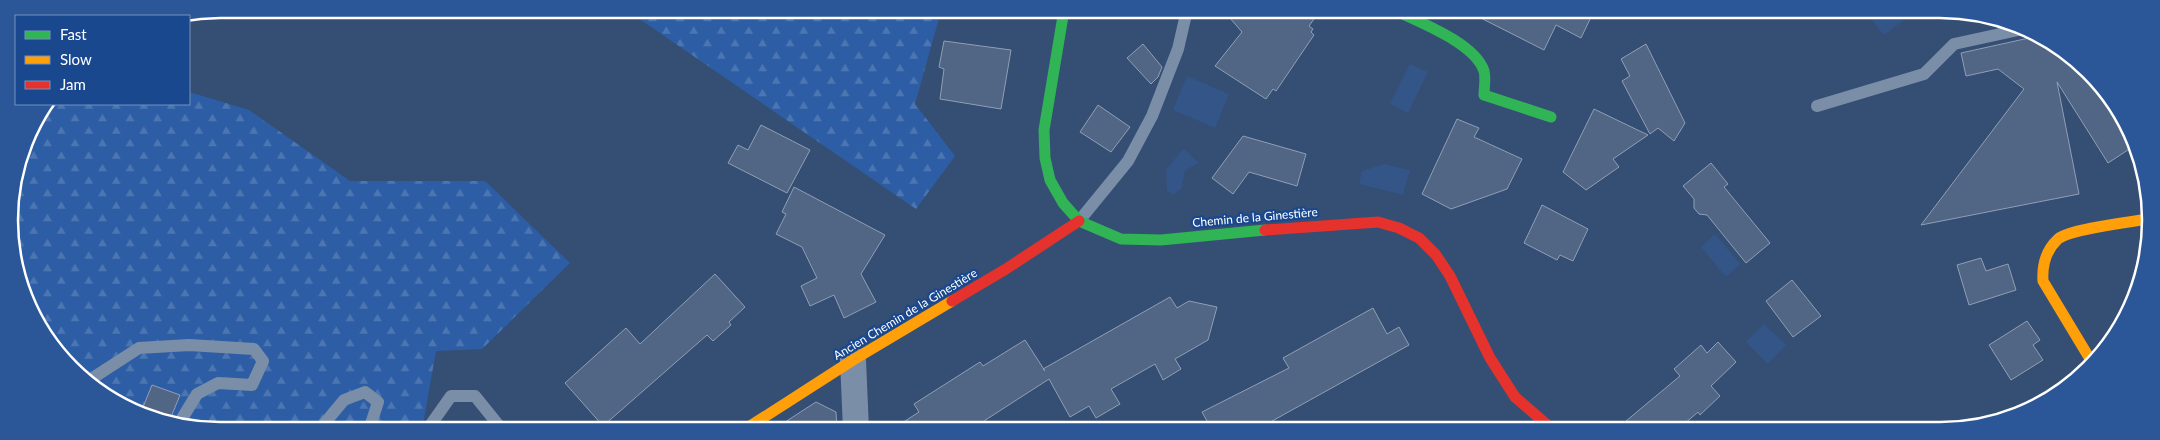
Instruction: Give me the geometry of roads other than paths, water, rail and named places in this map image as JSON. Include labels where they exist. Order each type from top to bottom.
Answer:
[{"type":"street","name":"Chemin de la Ginestière","points":[[1063,18],[1044,130],[1045,158],[1050,180],[1063,203],[1080,221],[1121,239],[1161,240],[1316,225],[1378,222],[1399,228],[1419,238],[1436,255],[1450,276],[1490,358],[1515,397],[1544,422]]},
{"type":"street","points":[[1410,18],[1451,38],[1471,54],[1484,71],[1484,95],[1551,117]]},
{"type":"street","points":[[2089,357],[2043,282],[2042,265],[2049,249],[2059,238],[2074,233],[2142,220]]},
{"type":"street","name":"Ancien Chemin de la Ginestière","points":[[756,422],[853,360],[1006,269],[1080,221]]},
{"type":"street","points":[[853,360],[856,422]]},
{"type":"lane","points":[[1080,221],[1128,161],[1152,116],[1178,49],[1185,18]]},
{"type":"lane","points":[[1817,106],[1924,74],[1954,44],[2013,31]]},
{"type":"lane","points":[[94,378],[139,348],[190,345],[254,349],[263,361],[252,385],[218,383],[197,394],[181,419]]},
{"type":"lane","points":[[326,422],[344,400],[364,392],[378,402],[372,422]]},
{"type":"lane","points":[[433,422],[451,396],[474,396],[497,422]]}]
